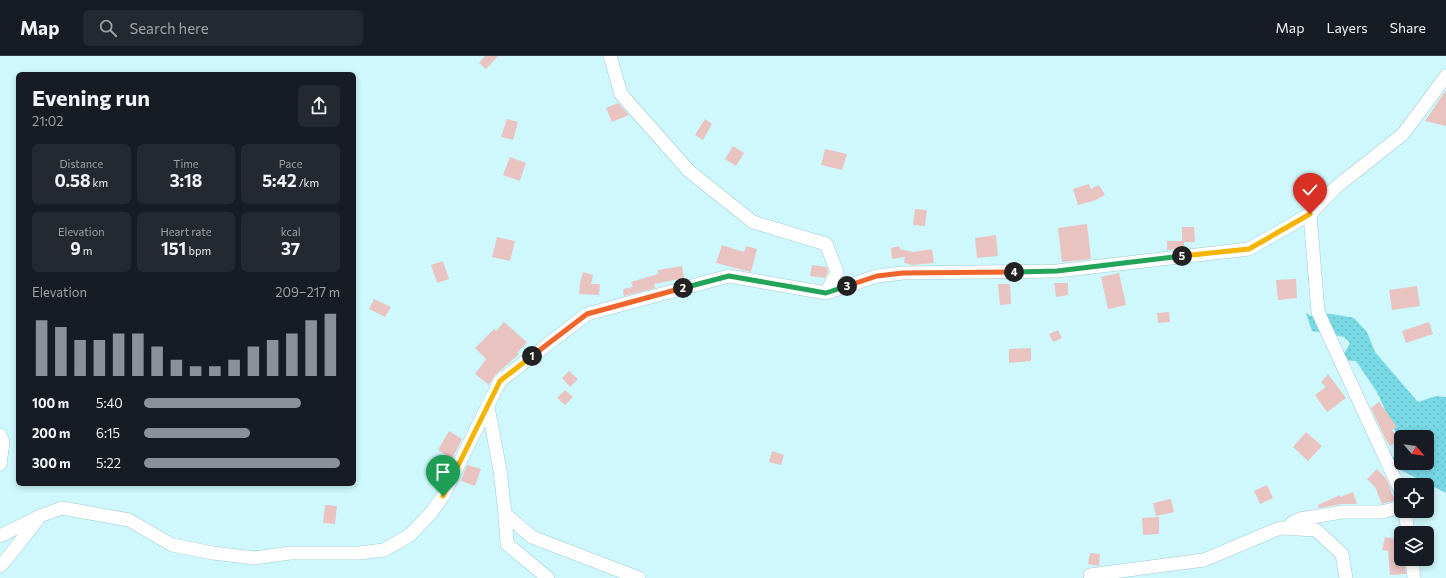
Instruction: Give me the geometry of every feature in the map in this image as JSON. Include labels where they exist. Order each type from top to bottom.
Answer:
[{"type":"street","points":[[610,56],[621,94],[689,171],[753,222],[826,244],[837,272],[826,293]]},
{"type":"street","points":[[0,536],[40,516],[62,508],[129,520],[172,545],[213,553],[254,558],[290,553],[360,553],[384,550],[410,535],[443,496],[500,381],[587,314],[729,276],[826,293],[877,276],[903,273],[1057,271],[1249,249],[1310,214],[1335,188],[1403,134],[1446,76]]},
{"type":"street","points":[[1310,214],[1318,312],[1395,478]]},
{"type":"street","points":[[488,407],[500,470],[507,544],[548,578]]},
{"type":"street","points":[[0,435],[3,442],[0,464]]},
{"type":"street","points":[[1288,529],[1292,523],[1300,520],[1342,512],[1382,512],[1394,509]]},
{"type":"street","points":[[505,514],[532,537],[639,578]]},
{"type":"street","points":[[0,566],[40,516]]},
{"type":"street","points":[[1090,575],[1204,560],[1280,528],[1316,530],[1342,554],[1346,578]]},
{"type":"street","points":[[1413,566],[1414,578]]},
{"type":"shaded area","points":[[1306,313],[1311,316],[1326,314],[1354,318],[1367,332],[1375,352],[1418,402],[1436,396],[1446,397],[1446,493],[1434,487],[1434,478],[1417,478],[1401,470],[1434,470],[1434,430],[1394,430],[1377,392],[1356,361],[1341,360],[1350,343],[1344,337],[1312,331]]},
{"type":"shaded area","points":[[1394,456],[1394,467],[1391,465]]},
{"type":"building","points":[[485,56],[498,56],[486,69],[479,63]]},
{"type":"building","points":[[1446,90],[1446,126],[1425,121]]},
{"type":"building","points":[[618,103],[629,115],[612,122],[606,108]]},
{"type":"building","points":[[507,119],[518,122],[513,140],[501,137]]},
{"type":"building","points":[[705,119],[712,124],[703,140],[695,135]]},
{"type":"building","points":[[733,146],[744,153],[736,166],[725,159]]},
{"type":"building","points":[[825,149],[847,154],[842,170],[821,165]]},
{"type":"building","points":[[510,157],[526,163],[520,181],[503,175]]},
{"type":"building","points":[[1089,184],[1091,189],[1099,185],[1105,195],[1096,200],[1078,205],[1073,189]]},
{"type":"building","points":[[915,209],[927,210],[925,226],[913,225]]},
{"type":"building","points":[[1087,224],[1091,259],[1062,262],[1058,228]]},
{"type":"building","points":[[1182,227],[1194,227],[1195,242],[1184,242],[1184,248],[1167,250],[1167,241],[1182,241]]},
{"type":"building","points":[[996,235],[998,256],[977,258],[975,238]]},
{"type":"building","points":[[497,237],[515,241],[510,261],[492,257]]},
{"type":"building","points":[[722,245],[744,252],[746,246],[757,249],[751,272],[716,263]]},
{"type":"building","points":[[899,246],[900,249],[913,252],[932,249],[934,263],[912,265],[904,263],[905,257],[892,259],[891,248]]},
{"type":"building","points":[[443,261],[449,279],[437,283],[431,265]]},
{"type":"building","points":[[812,265],[827,267],[828,272],[825,278],[810,276]]},
{"type":"building","points":[[682,266],[684,278],[654,284],[655,288],[624,296],[623,289],[633,287],[631,282],[658,274],[658,270]]},
{"type":"building","points":[[583,272],[593,275],[591,284],[600,284],[599,295],[579,294]]},
{"type":"building","points":[[1119,273],[1126,305],[1108,309],[1101,277]]},
{"type":"building","points":[[1296,279],[1297,298],[1278,300],[1276,280]]},
{"type":"building","points":[[1054,283],[1068,283],[1068,295],[1056,297]]},
{"type":"building","points":[[998,284],[1010,284],[1011,304],[1000,305]]},
{"type":"building","points":[[1417,286],[1420,306],[1392,310],[1389,290]]},
{"type":"building","points":[[374,299],[391,307],[385,317],[369,309]]},
{"type":"building","points":[[1169,312],[1170,322],[1158,323],[1157,313]]},
{"type":"building","points":[[504,322],[527,342],[517,353],[519,354],[495,375],[489,385],[475,374],[486,359],[475,348],[494,329],[496,331]]},
{"type":"building","points":[[1429,322],[1433,334],[1406,343],[1402,331]]},
{"type":"building","points":[[1058,330],[1062,338],[1053,342],[1049,334]]},
{"type":"building","points":[[1031,348],[1031,361],[1009,363],[1009,349]]},
{"type":"building","points":[[569,371],[578,379],[570,387],[562,378]]},
{"type":"building","points":[[1328,374],[1346,398],[1327,412],[1315,395],[1326,387],[1321,382]]},
{"type":"building","points":[[565,390],[573,397],[565,405],[557,398]]},
{"type":"building","points":[[1379,402],[1397,427],[1392,430],[1394,433],[1394,443],[1390,446],[1386,440],[1371,408]]},
{"type":"building","points":[[449,431],[462,439],[452,459],[438,450]]},
{"type":"building","points":[[1306,432],[1322,446],[1308,461],[1293,447]]},
{"type":"building","points":[[772,451],[784,455],[781,465],[769,462]]},
{"type":"building","points":[[467,465],[481,469],[475,486],[461,481]]},
{"type":"building","points":[[1377,469],[1387,480],[1394,501],[1382,504],[1375,487],[1367,479]]},
{"type":"building","points":[[1267,485],[1273,498],[1260,504],[1254,491]]},
{"type":"building","points":[[1353,492],[1357,504],[1341,504],[1319,508],[1318,505],[1340,495],[1340,497]]},
{"type":"building","points":[[1171,499],[1174,512],[1156,516],[1153,503]]},
{"type":"building","points":[[325,505],[337,506],[335,524],[323,523]]},
{"type":"building","points":[[1159,517],[1159,534],[1143,535],[1142,518]]},
{"type":"building","points":[[1385,537],[1394,539],[1394,566],[1405,566],[1406,574],[1390,575],[1388,551],[1382,550]]},
{"type":"building","points":[[1090,553],[1100,554],[1099,566],[1088,564]]},
{"type":"route","points":[[443,496],[500,381],[587,314],[729,276],[826,293],[877,276],[903,273],[1057,271],[1249,249],[1310,214]]}]
